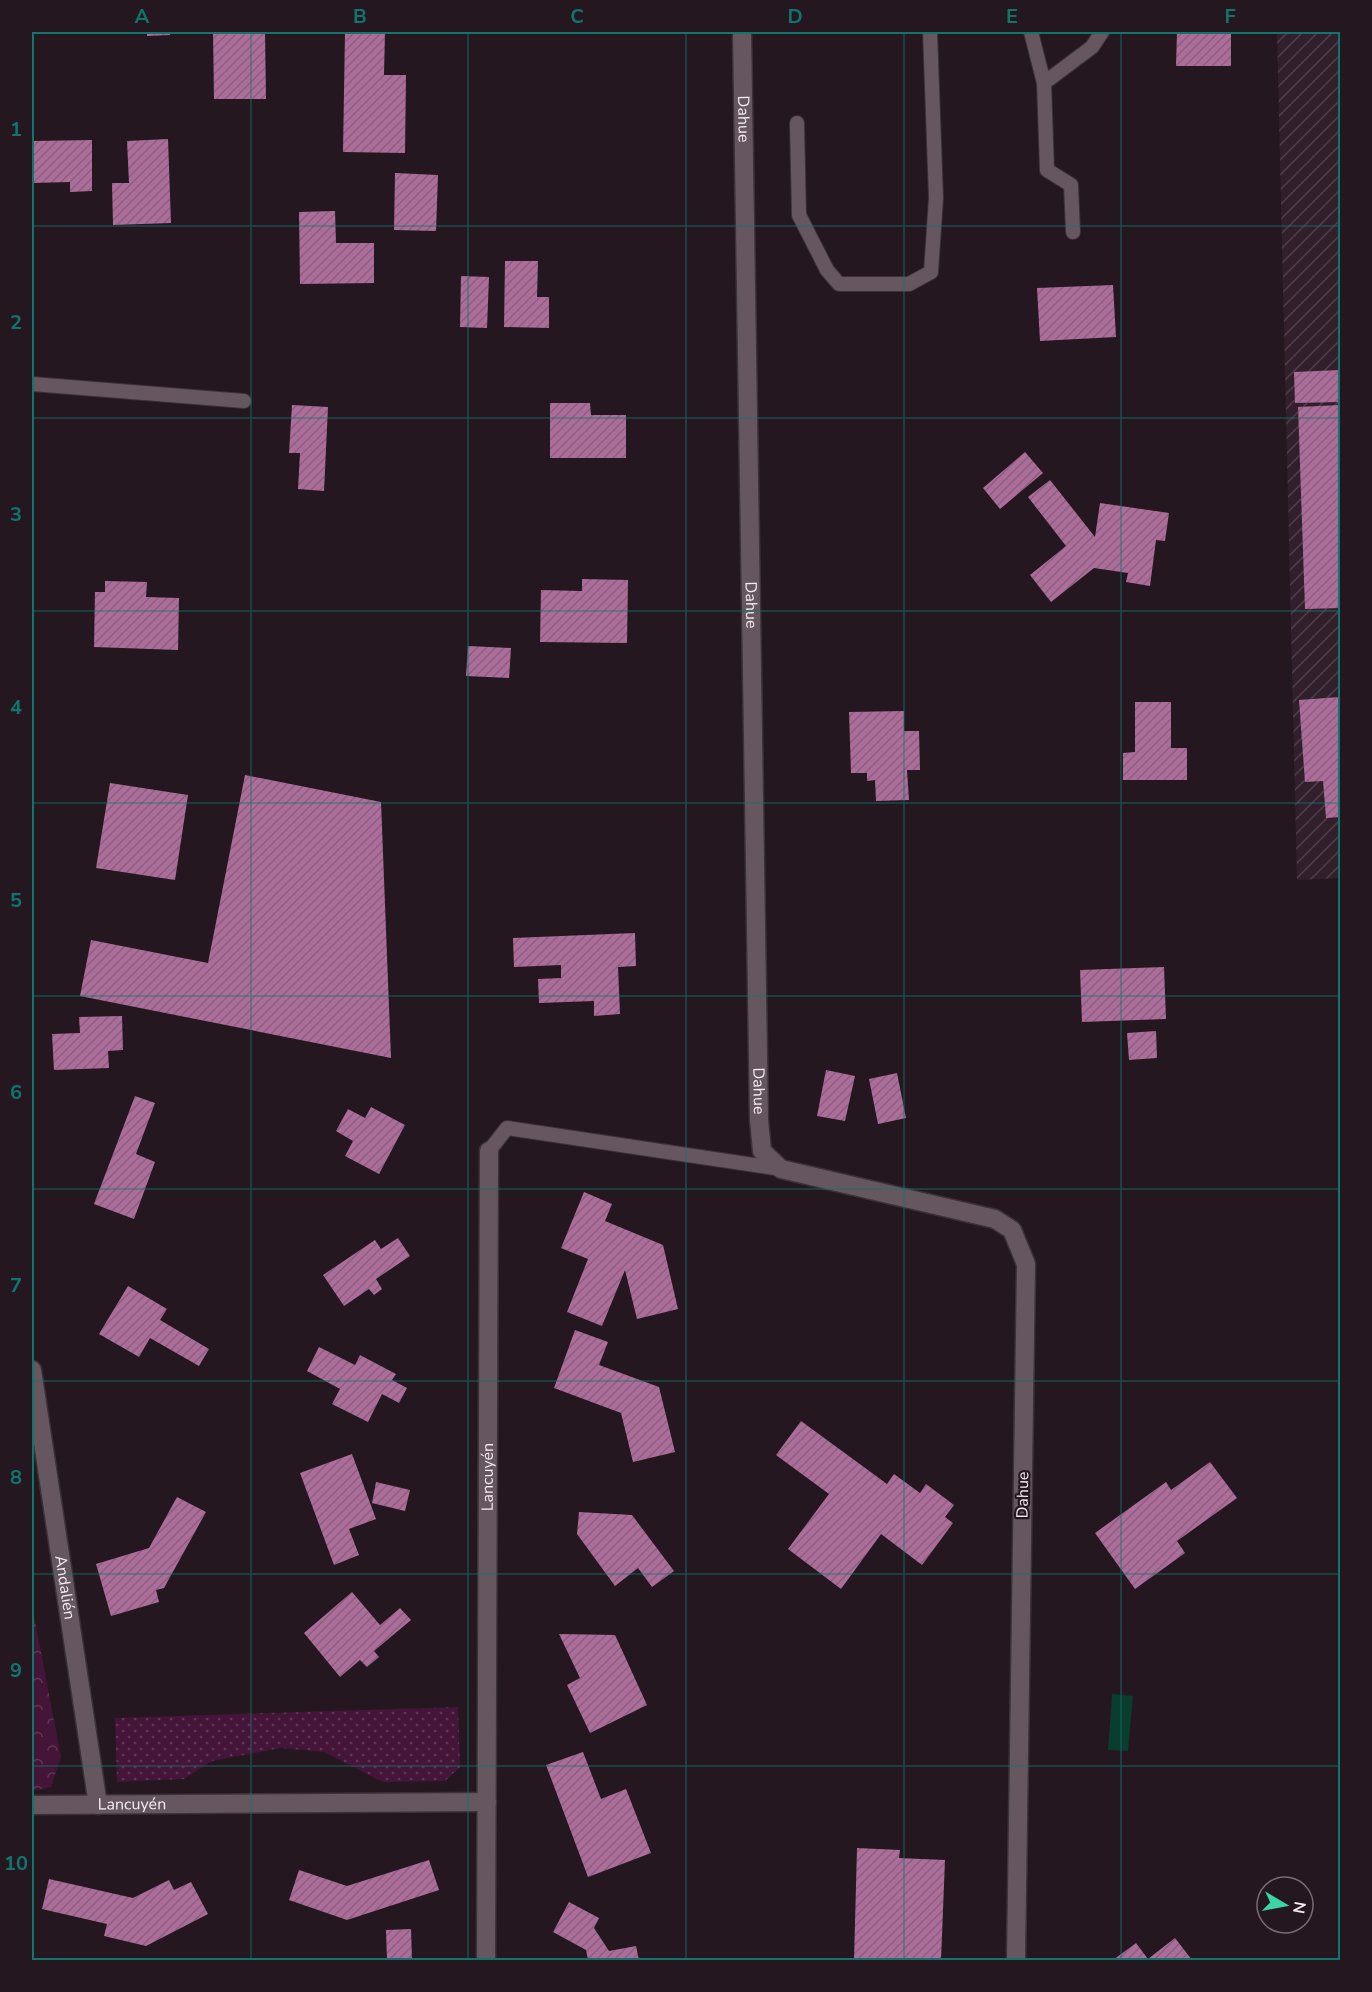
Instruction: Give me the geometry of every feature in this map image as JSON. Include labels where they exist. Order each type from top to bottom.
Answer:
[{"type":"street","name":"Dahue","points":[[742,32],[759,1120],[762,1151],[781,1169],[996,1219],[1012,1230],[1026,1264],[1016,1960]]},
{"type":"street","name":"Lancuyén","points":[[486,1960],[489,1151]]},
{"type":"street","name":"Andalién","points":[[32,1370],[98,1805]]},
{"type":"street","name":"Lancuyén","points":[[32,1806],[487,1803]]},
{"type":"lane","points":[[797,123],[799,215],[827,270],[839,284],[909,284],[931,272],[936,198],[930,32]]},
{"type":"lane","points":[[1031,32],[1044,83],[1047,170],[1071,185],[1073,232]]},
{"type":"lane","points":[[1044,83],[1092,47],[1102,32]]},
{"type":"lane","points":[[32,384],[244,401]]},
{"type":"lane","points":[[489,1151],[507,1128],[781,1169]]},
{"type":"shaded area","points":[[1277,32],[1340,32],[1340,878],[1297,880]]},
{"type":"shaded area","points":[[1112,1694],[1133,1696],[1128,1751],[1108,1750]]},
{"type":"green space","points":[[32,1605],[61,1757],[51,1787],[32,1791]]},
{"type":"green space","points":[[458,1707],[460,1767],[445,1781],[383,1782],[324,1752],[281,1748],[212,1761],[184,1779],[117,1782],[115,1718]]},
{"type":"building","points":[[147,32],[170,32],[170,35],[147,36]]},
{"type":"building","points":[[213,32],[265,32],[266,99],[214,99]]},
{"type":"building","points":[[345,32],[385,32],[384,75],[406,75],[405,153],[343,152]]},
{"type":"building","points":[[1177,32],[1231,32],[1231,66],[1176,66]]},
{"type":"building","points":[[168,139],[171,223],[113,225],[112,183],[129,183],[127,141]]},
{"type":"building","points":[[92,140],[92,191],[70,192],[70,182],[32,183],[32,141]]},
{"type":"building","points":[[395,173],[438,175],[436,231],[394,230]]},
{"type":"building","points":[[335,211],[336,243],[374,243],[374,283],[300,284],[299,212]]},
{"type":"building","points":[[505,261],[538,261],[537,297],[549,297],[549,328],[504,327]]},
{"type":"building","points":[[461,276],[489,277],[487,328],[460,327]]},
{"type":"building","points":[[1113,285],[1116,337],[1040,341],[1037,288]]},
{"type":"building","points":[[1340,370],[1340,402],[1295,403],[1294,372]]},
{"type":"building","points":[[550,403],[590,403],[591,415],[626,415],[626,458],[550,458]]},
{"type":"building","points":[[292,405],[328,407],[324,491],[298,489],[300,453],[289,453]]},
{"type":"building","points":[[1340,405],[1340,608],[1305,609],[1298,407]]},
{"type":"building","points":[[1025,452],[1043,473],[1000,509],[983,488]]},
{"type":"building","points":[[1050,480],[1095,537],[1100,503],[1169,513],[1165,541],[1156,540],[1150,586],[1126,582],[1128,573],[1094,568],[1051,602],[1030,575],[1066,546],[1028,497]]},
{"type":"building","points":[[582,579],[628,580],[627,643],[540,642],[541,590],[582,591]]},
{"type":"building","points":[[105,581],[147,582],[146,597],[179,598],[178,650],[94,647],[95,592],[105,592]]},
{"type":"building","points":[[468,646],[511,648],[509,678],[466,676]]},
{"type":"building","points":[[1340,697],[1340,817],[1326,818],[1323,781],[1305,782],[1299,700]]},
{"type":"building","points":[[1135,702],[1171,702],[1171,748],[1187,748],[1187,780],[1123,780],[1123,753],[1135,752]]},
{"type":"building","points":[[904,711],[904,731],[919,731],[920,770],[907,770],[909,800],[876,801],[875,780],[867,781],[867,773],[851,773],[849,712]]},
{"type":"building","points":[[245,775],[381,802],[391,1058],[80,996],[91,940],[208,963]]},
{"type":"building","points":[[110,783],[188,795],[175,880],[96,868]]},
{"type":"building","points":[[635,933],[636,966],[618,967],[620,1014],[594,1016],[594,1001],[539,1003],[538,979],[561,978],[561,965],[514,967],[513,938]]},
{"type":"building","points":[[1164,967],[1166,1019],[1082,1022],[1080,970]]},
{"type":"building","points":[[122,1016],[123,1050],[108,1051],[109,1068],[54,1070],[52,1034],[80,1033],[79,1017]]},
{"type":"building","points":[[1156,1031],[1157,1058],[1129,1060],[1127,1033]]},
{"type":"building","points":[[826,1070],[855,1076],[845,1121],[817,1116]]},
{"type":"building","points":[[897,1073],[906,1118],[878,1124],[869,1079]]},
{"type":"building","points":[[135,1096],[155,1103],[136,1154],[155,1162],[134,1219],[94,1204]]},
{"type":"building","points":[[371,1107],[405,1125],[379,1174],[345,1156],[353,1141],[336,1131],[348,1109],[365,1118]]},
{"type":"building","points":[[584,1192],[612,1204],[605,1221],[663,1245],[678,1309],[637,1319],[625,1270],[602,1326],[567,1312],[588,1259],[561,1248]]},
{"type":"building","points":[[398,1238],[410,1256],[376,1279],[382,1289],[374,1295],[369,1289],[344,1306],[323,1275],[375,1240],[381,1249]]},
{"type":"building","points":[[128,1286],[167,1309],[160,1320],[209,1349],[199,1366],[150,1338],[139,1357],[99,1334]]},
{"type":"building","points":[[575,1330],[608,1342],[599,1365],[659,1387],[675,1452],[633,1462],[621,1413],[554,1388]]},
{"type":"building","points":[[319,1347],[355,1365],[360,1355],[396,1374],[392,1380],[407,1388],[399,1403],[382,1394],[368,1422],[332,1404],[340,1389],[307,1371]]},
{"type":"building","points":[[801,1421],[887,1484],[894,1474],[920,1493],[926,1484],[954,1505],[945,1517],[953,1523],[922,1565],[881,1534],[841,1589],[788,1549],[829,1494],[776,1455]]},
{"type":"building","points":[[352,1454],[376,1519],[349,1529],[359,1555],[334,1565],[300,1473]]},
{"type":"building","points":[[1210,1462],[1237,1498],[1177,1541],[1185,1553],[1135,1589],[1095,1533],[1166,1482],[1171,1490]]},
{"type":"building","points":[[376,1482],[410,1490],[405,1511],[372,1503]]},
{"type":"building","points":[[177,1497],[206,1512],[164,1588],[156,1590],[159,1602],[111,1616],[96,1564],[149,1548]]},
{"type":"building","points":[[579,1512],[632,1515],[674,1571],[652,1587],[638,1568],[615,1586],[577,1534]]},
{"type":"building","points":[[352,1592],[380,1625],[400,1608],[411,1620],[374,1651],[379,1657],[367,1667],[360,1660],[340,1677],[304,1633]]},
{"type":"building","points":[[559,1634],[615,1635],[647,1705],[590,1733],[567,1685],[580,1678]]},
{"type":"building","points":[[583,1752],[601,1799],[626,1789],[651,1853],[588,1877],[546,1765]]},
{"type":"building","points":[[857,1848],[900,1850],[899,1858],[945,1860],[941,1960],[854,1960]]},
{"type":"building","points":[[429,1860],[439,1890],[347,1920],[289,1900],[299,1870],[347,1886]]},
{"type":"building","points":[[49,1879],[133,1898],[169,1880],[174,1890],[191,1882],[208,1914],[146,1946],[104,1936],[107,1924],[42,1909]]},
{"type":"building","points":[[569,1902],[599,1918],[594,1928],[609,1951],[636,1946],[639,1960],[588,1960],[586,1950],[553,1932]]},
{"type":"building","points":[[411,1929],[412,1960],[387,1960],[386,1930]]},
{"type":"building","points":[[1175,1938],[1192,1960],[1113,1960],[1136,1943],[1148,1959]]}]
